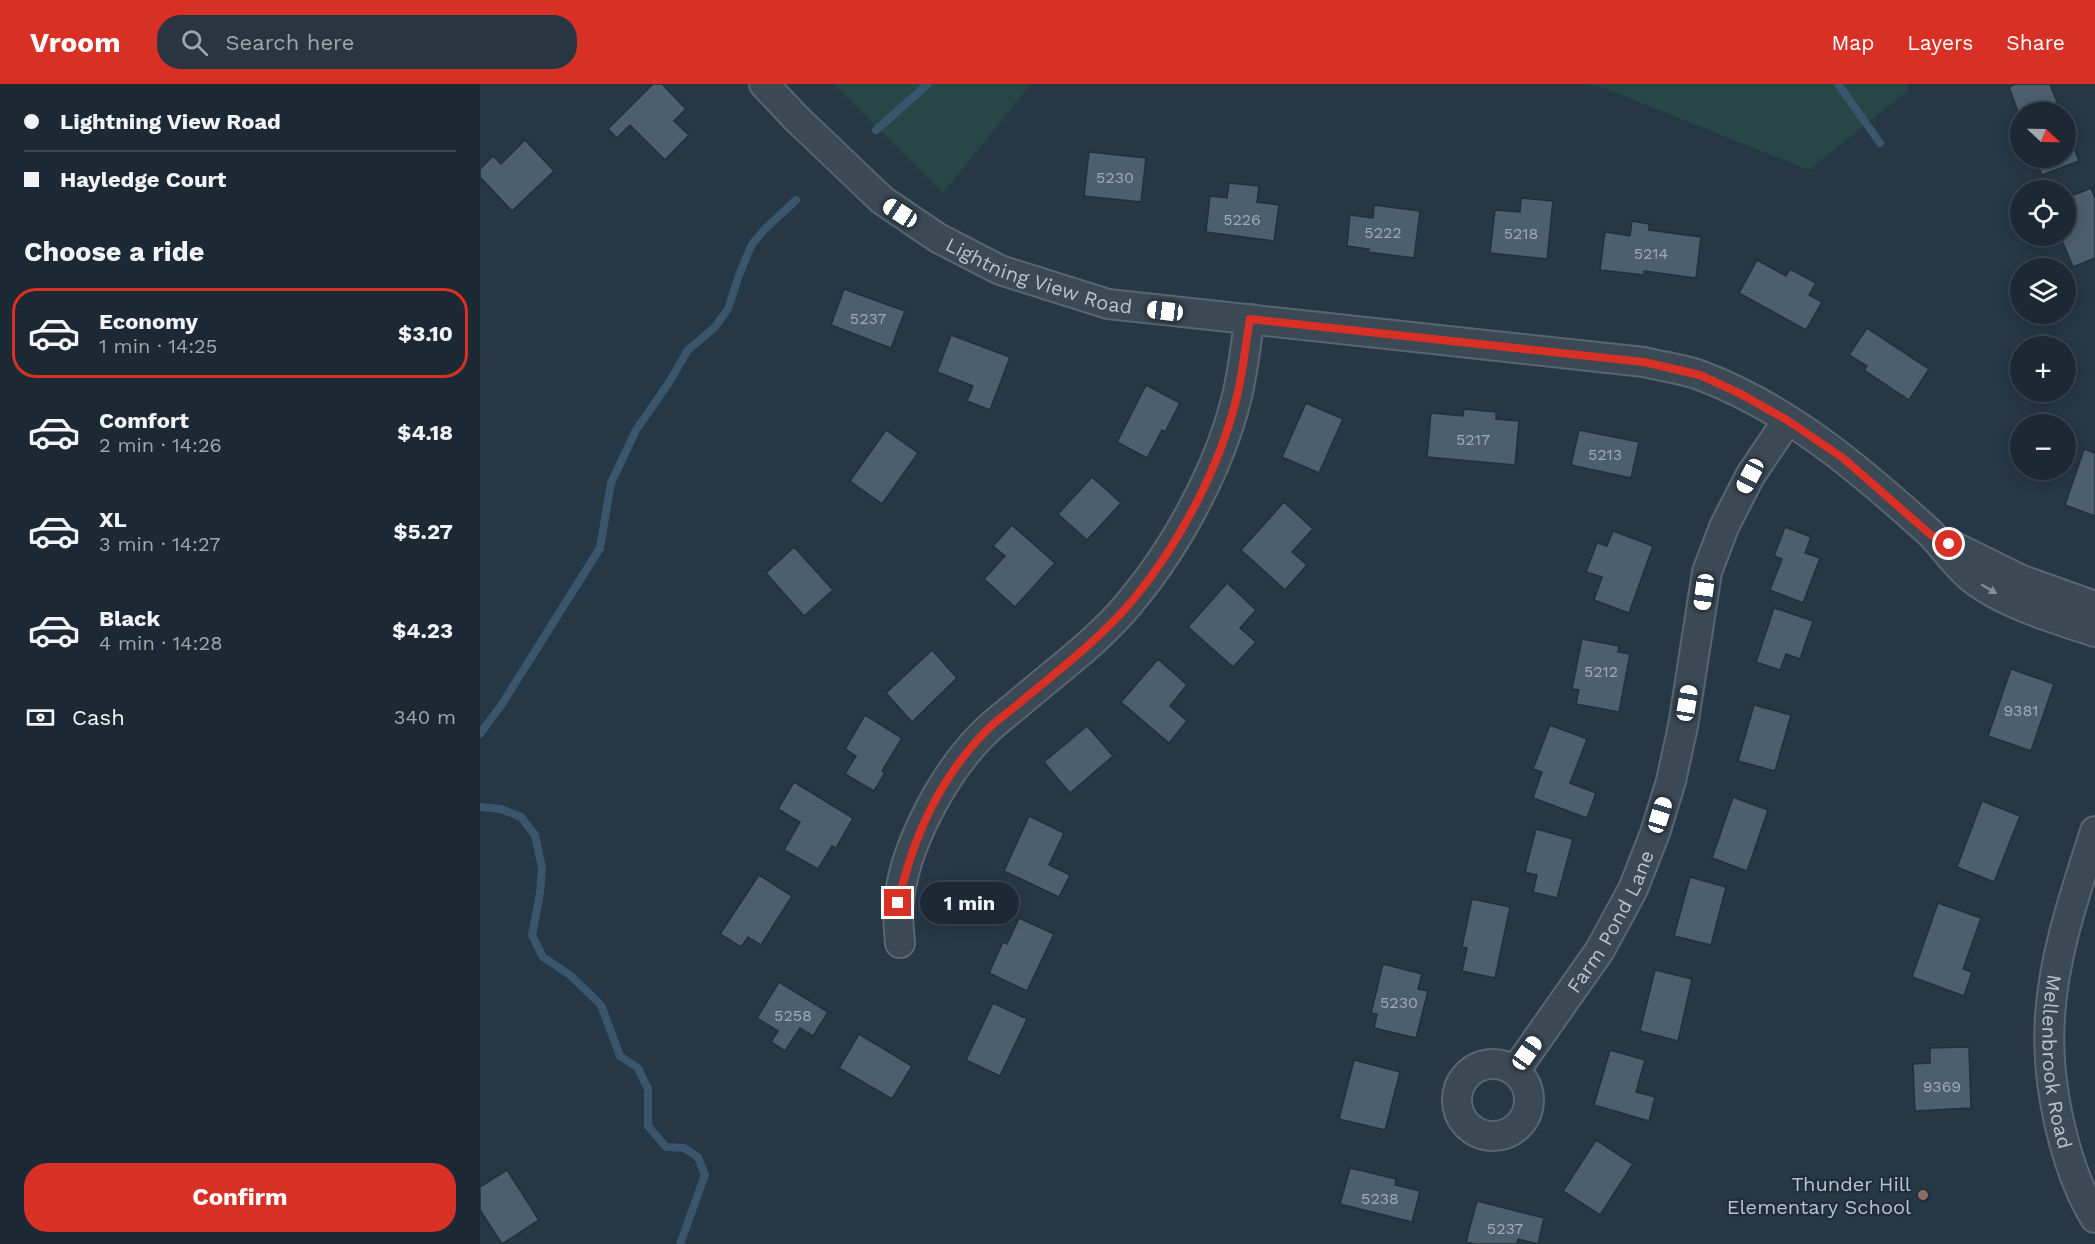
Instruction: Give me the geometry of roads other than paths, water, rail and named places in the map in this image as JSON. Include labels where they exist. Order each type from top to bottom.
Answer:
[{"type":"street","name":"Lightning View Road","points":[[764,84],[796,118],[882,200],[938,238],[1000,270],[1108,304],[1644,362],[1700,375],[1741,394],[1787,420],[1843,458],[1931,535],[1973,580],[2012,602],[2095,632]]},
{"type":"street","points":[[900,943],[898,903],[916,839],[932,803],[983,734],[1089,643],[1131,602],[1159,566],[1186,522],[1215,462],[1236,400],[1250,319]]},
{"type":"street","name":"Farm Pond Lane","points":[[1515,1071],[1600,950],[1633,889],[1655,833],[1671,781],[1683,726],[1707,572],[1724,527],[1750,476],[1787,420]]},
{"type":"street","name":"Lightning View Road","points":[[1931,535],[2022,580],[2095,606]]},
{"type":"street","name":"Mellenbrook Road","points":[[2095,831],[2086,890],[2059,956],[2050,1016],[2050,1066],[2056,1113],[2070,1165],[2095,1218]]},
{"type":"waterway","points":[[876,130],[928,84]]},
{"type":"waterway","points":[[1838,84],[1880,143]]},
{"type":"waterway","points":[[480,734],[502,704],[600,548],[611,483],[636,430],[688,350],[715,327],[728,309],[752,244],[796,200]]},
{"type":"waterway","points":[[480,807],[501,809],[521,817],[535,835],[542,868],[532,935],[543,957],[570,975],[601,1005],[620,1056],[638,1068],[648,1089],[648,1126],[666,1147],[684,1148],[698,1157],[705,1175],[680,1244]]},
{"type":"place","name":"Thunder Hill Elementary School","points":[[1923,1195]]}]
